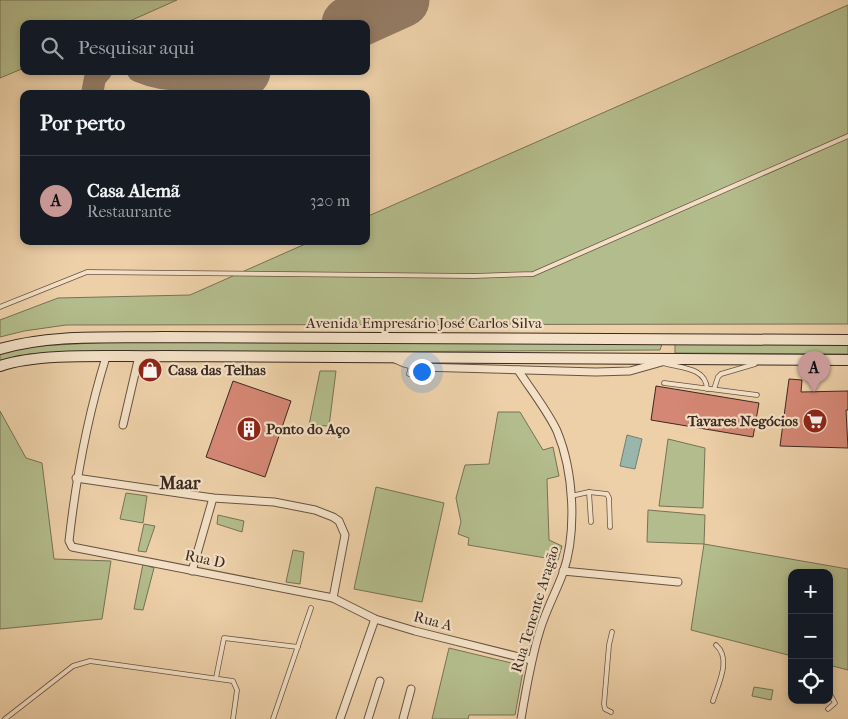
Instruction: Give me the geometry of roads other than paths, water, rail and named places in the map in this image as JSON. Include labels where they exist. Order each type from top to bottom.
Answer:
[{"type":"main road","name":"Avenida Empresário José Carlos Silva","points":[[0,349],[16,344],[62,338],[848,340]]},
{"type":"main road","points":[[667,360],[670,346],[668,339]]},
{"type":"main road","points":[[0,366],[26,360],[139,356],[848,360]]},
{"type":"street","points":[[123,425],[139,356]]},
{"type":"street","points":[[106,357],[94,394],[76,478],[213,498],[274,502],[315,510],[333,517],[342,527],[344,535],[333,598]]},
{"type":"street","points":[[393,357],[412,366],[569,372],[630,370],[667,360]]},
{"type":"street","points":[[569,372],[570,358]]},
{"type":"street","name":"Rua Tenente Aragão","points":[[518,370],[556,430],[563,448],[571,496],[572,531],[563,572],[541,627],[531,660],[520,719]]},
{"type":"street","name":"Rua D","points":[[76,478],[69,541],[72,548],[333,598]]},
{"type":"street","points":[[192,571],[213,498]]},
{"type":"street","points":[[563,572],[678,582]]},
{"type":"street","name":"Rua A","points":[[333,598],[375,618],[415,631],[531,660]]},
{"type":"street","points":[[340,719],[375,618]]},
{"type":"street","points":[[368,719],[380,681]]},
{"type":"street","points":[[403,719],[411,689]]},
{"type":"lane","points":[[0,307],[86,272],[464,276],[532,274],[848,136]]},
{"type":"lane","points":[[667,360],[700,373],[706,379],[707,388]]},
{"type":"lane","points":[[714,390],[721,374],[769,360]]},
{"type":"lane","points":[[409,374],[412,366]]},
{"type":"lane","points":[[664,382],[757,396]]},
{"type":"lane","points":[[571,496],[589,492],[609,496],[610,527]]},
{"type":"lane","points":[[589,492],[591,522]]},
{"type":"lane","points":[[273,719],[311,608]]},
{"type":"lane","points":[[611,712],[604,704],[608,645],[612,632]]},
{"type":"lane","points":[[216,678],[224,638],[298,647]]},
{"type":"lane","points":[[713,701],[724,660],[721,650],[716,645]]},
{"type":"lane","points":[[5,719],[73,666],[90,661],[228,679],[236,685],[233,719]]},
{"type":"lane","points":[[828,709],[836,703],[833,699]]},
{"type":"lane","points":[[12,719],[16,710]]},
{"type":"water","points":[[627,435],[642,439],[635,469],[620,466]]},
{"type":"place","name":"Casa das Telhas","points":[[150,370]]},
{"type":"place","name":"Casa Alemã","points":[[814,392]]},
{"type":"place","name":"Tavares Negócios","points":[[815,421]]},
{"type":"place","name":"Ponto do Aço","points":[[249,429]]},
{"type":"district","name":"Maar","points":[[180,483]]}]
